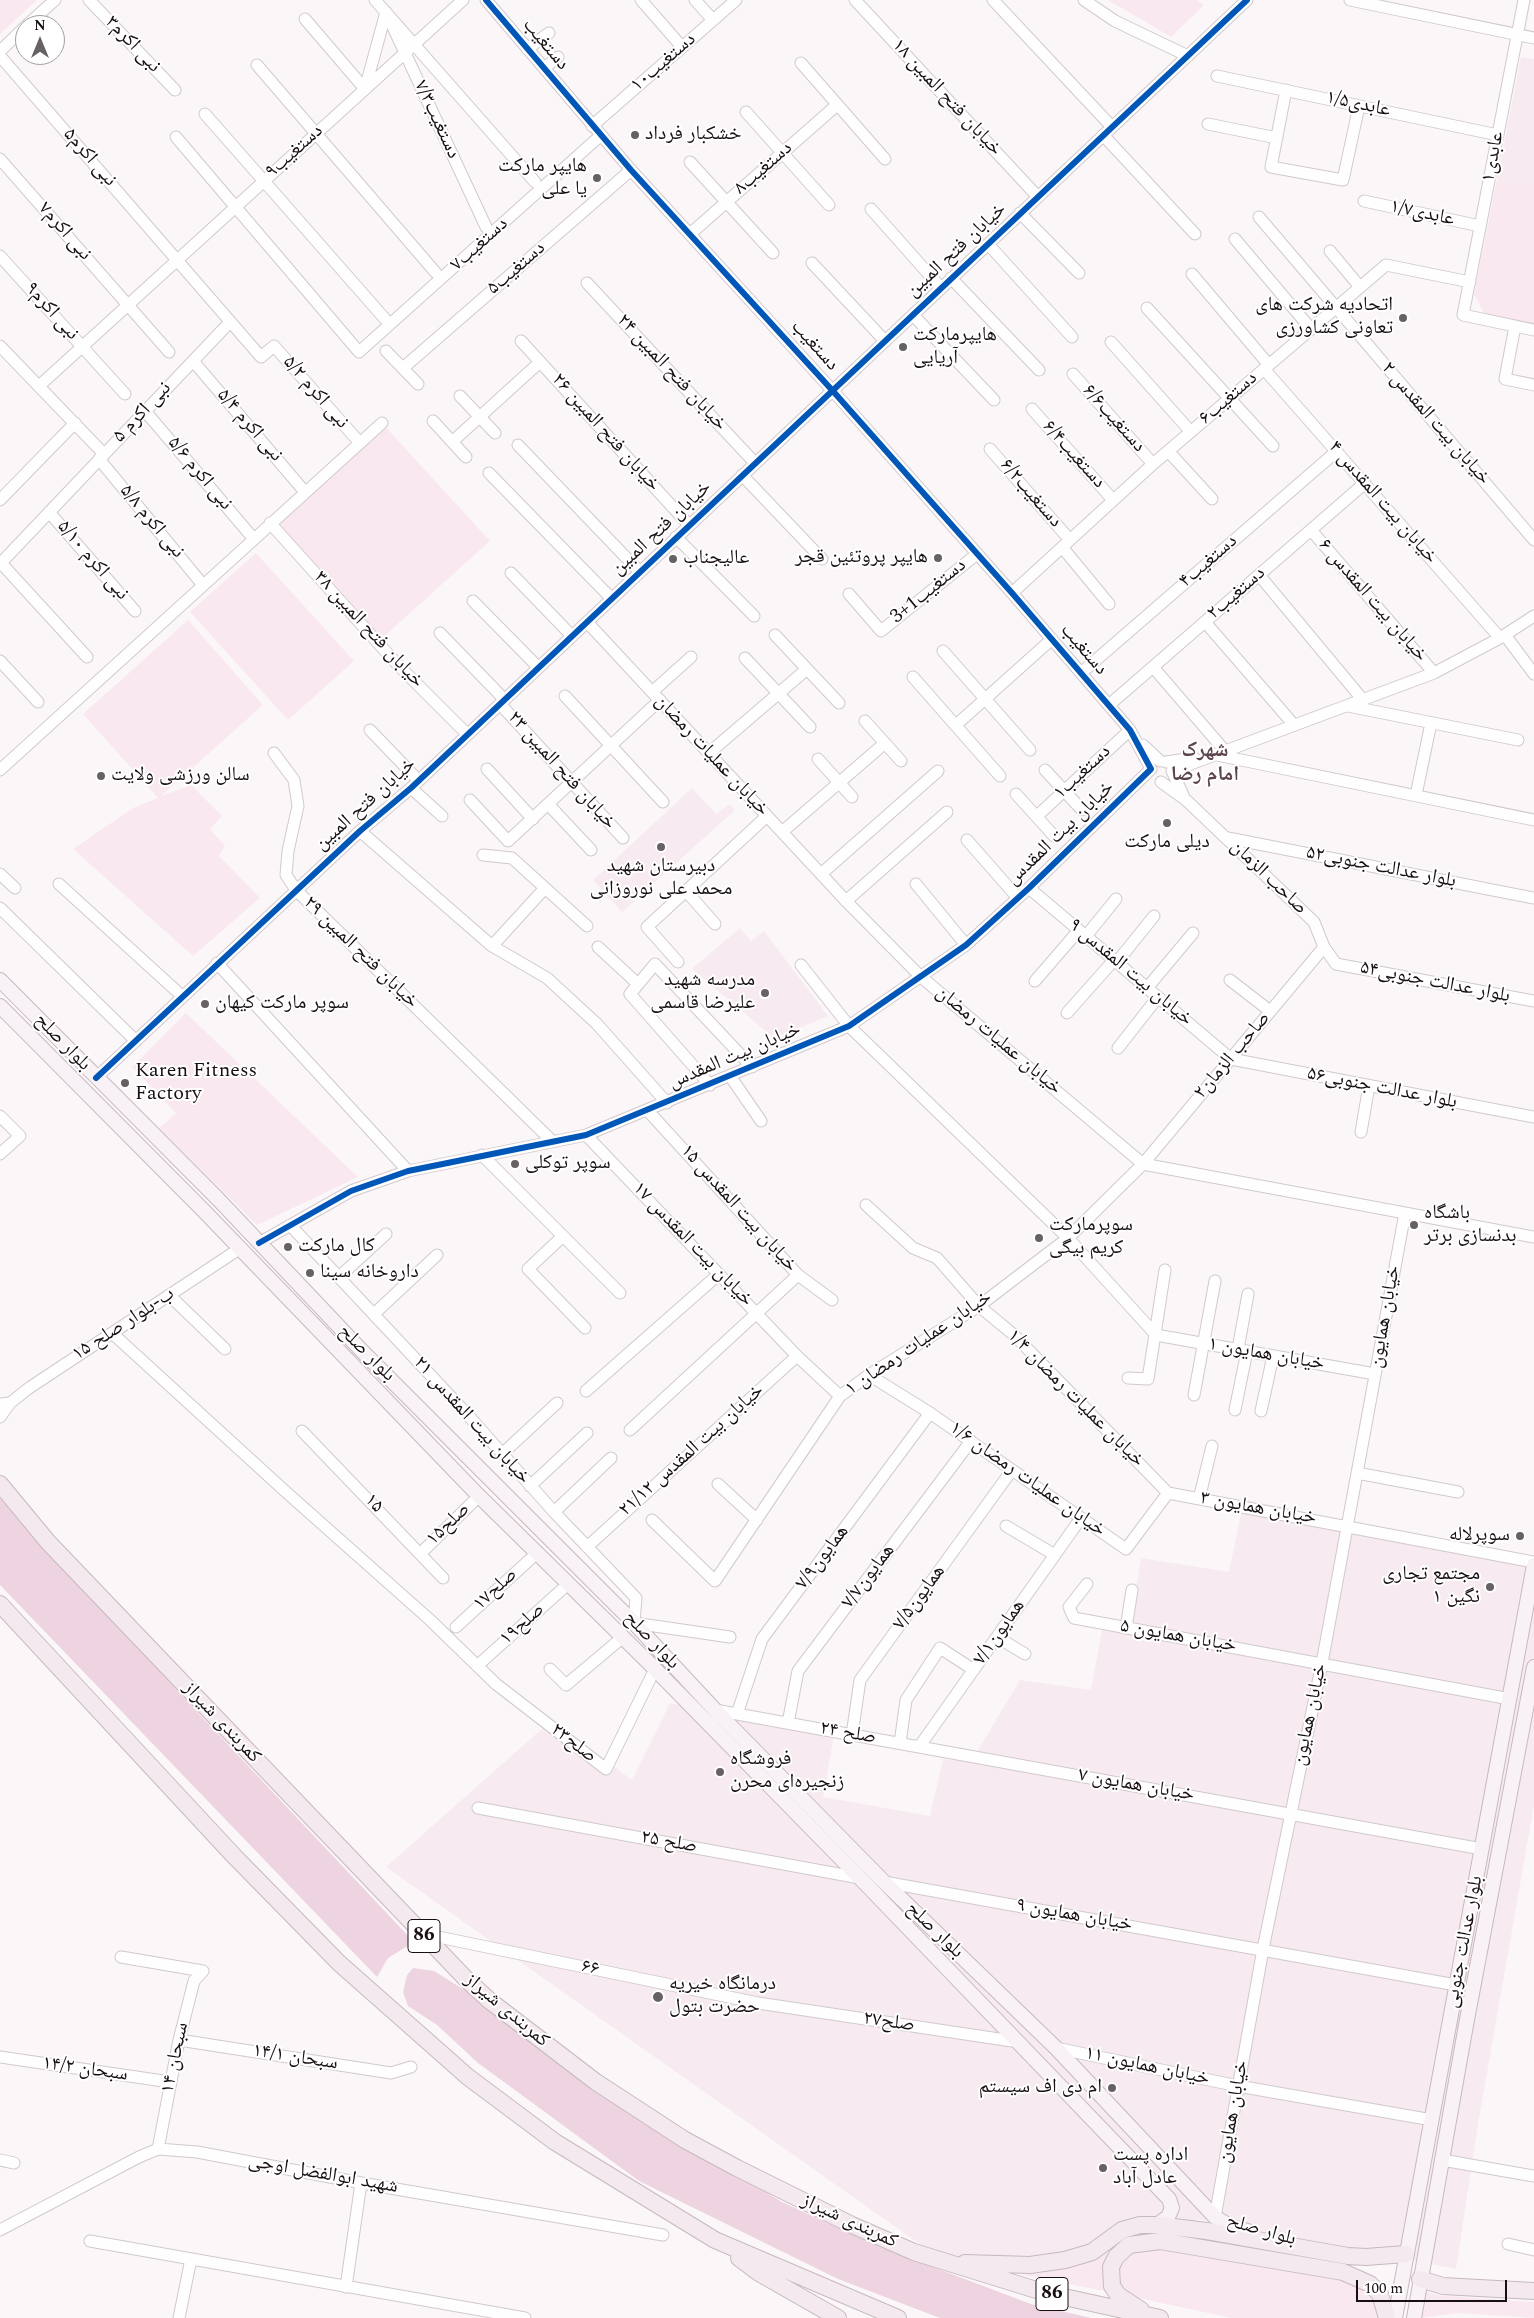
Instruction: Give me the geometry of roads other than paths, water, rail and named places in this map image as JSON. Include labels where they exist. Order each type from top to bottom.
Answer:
[{"type":"highway","name":"کمربندی شیراز","points":[[0,1484],[17,1502],[48,1542],[422,1934],[490,2002],[589,2076],[685,2140],[796,2198],[905,2248],[1046,2293],[1156,2317]]},
{"type":"highway","points":[[0,1604],[242,1864],[339,1963],[439,2053],[555,2142],[715,2240],[759,2272],[838,2318]]},
{"type":"highway","points":[[946,2262],[1030,2265],[1065,2260],[1092,2252],[1122,2230],[1140,2225],[1157,2225],[1366,2257],[1406,2254]]},
{"type":"highway","points":[[715,2240],[898,2318]]},
{"type":"highway","points":[[1156,2317],[1121,2300],[1112,2286],[1111,2267],[1122,2250],[1135,2243],[1160,2241],[1343,2272],[1370,2284],[1380,2294],[1387,2318]]},
{"type":"highway","points":[[1420,2279],[1443,2286],[1533,2290]]},
{"type":"main road","name":"بلوار صلح","points":[[0,980],[260,1243],[363,1352],[634,1622],[715,1710],[884,1882],[1056,2048],[1216,2217],[1231,2227],[1300,2242],[1331,2253]]},
{"type":"main road","name":"بلوار صلح","points":[[0,1006],[203,1210],[350,1365],[479,1496],[654,1669],[860,1878],[1170,2199],[1172,2208],[1168,2217],[1157,2225]]},
{"type":"main road","points":[[21,1027],[34,1014]]},
{"type":"main road","points":[[350,1365],[363,1352]]},
{"type":"main road","name":"بلوار عدالت جنوبی","points":[[1395,2318],[1534,1563]]},
{"type":"main road","name":"بلوار عدالت جنوبی","points":[[1414,2318],[1534,1667]]},
{"type":"main road","points":[[1500,1750],[1517,1753]]},
{"type":"main road","points":[[1111,2137],[1128,2124]]},
{"type":"street","name":"نبی اکرم۳","points":[[89,0],[175,90]]},
{"type":"street","points":[[375,0],[535,182]]},
{"type":"street","name":"دستغیب۹","points":[[82,346],[463,0]]},
{"type":"street","name":"دستغیب","points":[[486,0],[600,136],[832,390],[1012,593],[1109,705],[1186,800]]},
{"type":"street","points":[[641,0],[682,47]]},
{"type":"street","points":[[695,0],[713,20]]},
{"type":"street","name":"دستغیب۱۰","points":[[592,126],[736,0]]},
{"type":"street","name":"خیابان فتح المبین ۱۸","points":[[855,0],[1038,197]]},
{"type":"street","points":[[993,0],[1195,234]]},
{"type":"street","points":[[1084,0],[1116,21],[1188,56]]},
{"type":"street","name":"خیابان فتح المبین","points":[[96,1078],[360,831],[415,784],[1247,0]]},
{"type":"street","points":[[1350,0],[1389,4],[1534,38]]},
{"type":"street","name":"۱عابدی","points":[[1515,326],[1463,315],[1524,0]]},
{"type":"street","points":[[38,15],[53,1]]},
{"type":"street","points":[[365,88],[386,12]]},
{"type":"street","name":"دستغیب۷/۳","points":[[386,12],[486,227]]},
{"type":"street","points":[[305,19],[365,88]]},
{"type":"street","points":[[527,49],[549,33]]},
{"type":"street","points":[[0,51],[15,37]]},
{"type":"street","name":"نبی اکرم۵","points":[[0,56],[177,260]]},
{"type":"street","points":[[544,68],[558,57]]},
{"type":"street","points":[[801,63],[885,159]]},
{"type":"street","points":[[257,65],[436,273]]},
{"type":"street","name":"عابدی۱/۵","points":[[1218,76],[1498,134]]},
{"type":"street","points":[[1286,90],[1271,167],[1344,180],[1359,106]]},
{"type":"street","name":"دستغیب۸","points":[[690,234],[837,105]]},
{"type":"street","points":[[746,112],[829,205]]},
{"type":"street","points":[[205,114],[384,319]]},
{"type":"street","points":[[1208,124],[1277,138]]},
{"type":"street","name":"دستغیب۷","points":[[236,206],[359,352],[600,136]]},
{"type":"street","points":[[176,137],[236,206]]},
{"type":"street","name":"نبی اکرم۷","points":[[0,160],[169,352]]},
{"type":"street","points":[[690,162],[773,253]]},
{"type":"street","name":"دستغیب۵","points":[[403,368],[631,170]]},
{"type":"street","name":"عابدی۱/۷","points":[[1364,201],[1480,226]]},
{"type":"street","points":[[871,210],[941,288]]},
{"type":"street","points":[[1020,213],[1079,273]]},
{"type":"street","name":"خیابان بیت المقدس ۲","points":[[1259,217],[1534,540]]},
{"type":"street","points":[[1235,238],[1312,328]]},
{"type":"street","points":[[988,244],[1072,337]]},
{"type":"street","points":[[1330,251],[1360,287]]},
{"type":"street","name":"نبی اکرم۹","points":[[0,256],[125,394]]},
{"type":"street","points":[[177,260],[230,322]]},
{"type":"street","points":[[812,263],[885,341]]},
{"type":"street","name":"دستغیب۶","points":[[1012,593],[1153,464],[1386,265],[1470,282]]},
{"type":"street","name":"خیابان بیت المقدس ۴","points":[[1192,274],[1336,451],[1534,674]]},
{"type":"street","points":[[951,278],[1039,370]]},
{"type":"street","name":"خیابان فتح المبین ۲۴","points":[[587,283],[755,463]]},
{"type":"street","points":[[1147,308],[1273,446]]},
{"type":"street","points":[[913,315],[994,400]]},
{"type":"street","name":"نبی اکرم ۵","points":[[1,563],[230,322]]},
{"type":"street","name":"نبی اکرم ۵/۲","points":[[230,322],[261,357],[274,346],[360,443]]},
{"type":"street","points":[[1534,330],[1515,326],[1505,379],[1534,385]]},
{"type":"street","name":"خیابان فتح المبین ۲۶","points":[[521,341],[689,525]]},
{"type":"street","points":[[1111,342],[1191,432]]},
{"type":"street","name":"نبی اکرم ۵/۸","points":[[0,346],[75,423],[203,585]]},
{"type":"street","points":[[39,386],[82,346]]},
{"type":"street","points":[[386,351],[418,384]]},
{"type":"street","name":"نبی اکرم ۵/۴","points":[[192,361],[305,492]]},
{"type":"street","points":[[452,442],[540,362]]},
{"type":"street","name":"دستغیب۶/۶","points":[[1073,374],[1153,464]]},
{"type":"street","points":[[460,396],[495,433]]},
{"type":"street","name":"دستغیب۶/۴","points":[[1032,409],[1113,500]]},
{"type":"street","name":"نبی اکرم ۵/۶","points":[[145,411],[254,538]]},
{"type":"street","points":[[433,421],[466,457]]},
{"type":"street","points":[[0,500],[75,423]]},
{"type":"street","points":[[0,770],[382,423]]},
{"type":"street","points":[[518,445],[640,572]]},
{"type":"street","name":"دستغیب۶/۲","points":[[990,449],[1066,544],[1109,604]]},
{"type":"street","points":[[1168,451],[1212,499]]},
{"type":"street","name":"دستغیب۴","points":[[1081,673],[1336,451]]},
{"type":"street","points":[[489,473],[611,598]]},
{"type":"street","points":[[742,475],[822,559]]},
{"type":"street","name":"۲دستغیب","points":[[1109,705],[1365,483]]},
{"type":"street","name":"نبی اکرم ۵/۱۰","points":[[49,512],[135,611]]},
{"type":"street","name":"خیابان فتح المبین ۳۸","points":[[270,523],[398,664],[468,734]]},
{"type":"street","name":"خیابان بیت المقدس ۶","points":[[1311,530],[1434,673]]},
{"type":"street","points":[[676,537],[754,616]]},
{"type":"street","name":"3+1دستغیب","points":[[849,594],[881,631],[977,554]]},
{"type":"street","points":[[1,563],[87,657]]},
{"type":"street","points":[[511,573],[572,636]]},
{"type":"street","points":[[1259,575],[1363,700]]},
{"type":"street","points":[[473,601],[538,667]]},
{"type":"street","points":[[1161,771],[1221,753],[1434,673],[1502,637],[1534,616]]},
{"type":"street","name":"خیابان عملیات رمضان","points":[[587,622],[821,874],[920,976],[1143,1164],[1534,1237]]},
{"type":"street","points":[[1205,622],[1294,725]]},
{"type":"street","name":"خیابان فتح المبین ۲۳","points":[[440,633],[623,838]]},
{"type":"street","points":[[776,635],[839,703]]},
{"type":"street","points":[[956,725],[1052,639]]},
{"type":"street","points":[[943,651],[1030,750]]},
{"type":"street","points":[[470,800],[508,841],[611,745],[691,657]]},
{"type":"street","points":[[745,658],[810,727]]},
{"type":"street","points":[[0,661],[38,702]]},
{"type":"street","points":[[1153,667],[1221,753],[1534,820]]},
{"type":"street","points":[[709,753],[807,669]]},
{"type":"street","points":[[913,677],[1000,776]]},
{"type":"street","points":[[565,696],[663,802]]},
{"type":"street","points":[[1348,706],[1518,740]]},
{"type":"street","points":[[865,720],[901,762]]},
{"type":"street","points":[[1416,795],[1430,722]]},
{"type":"street","points":[[370,730],[442,816]]},
{"type":"street","name":"دستغیب۱","points":[[1037,816],[1133,734]]},
{"type":"street","points":[[782,832],[885,743]]},
{"type":"street","points":[[274,753],[294,780],[298,806],[288,851],[286,875],[296,890]]},
{"type":"street","points":[[818,760],[852,797]]},
{"type":"street","points":[[487,769],[532,819]]},
{"type":"street","points":[[1045,770],[1082,810]]},
{"type":"street","points":[[821,874],[938,771]]},
{"type":"street","name":"خیابان بیت المقدس","points":[[260,1243],[290,1224],[351,1191],[408,1171],[551,1140],[586,1135],[648,1111],[849,1026],[966,945],[1029,888],[1136,784],[1161,771]]},
{"type":"street","points":[[1016,794],[1054,836]]},
{"type":"street","name":"صاحب الزمان","points":[[1186,800],[1314,922],[1324,947],[1336,964]]},
{"type":"street","points":[[548,804],[591,850]]},
{"type":"street","points":[[846,900],[946,812]]},
{"type":"street","points":[[678,962],[647,927],[767,816]]},
{"type":"street","points":[[360,831],[492,946],[547,978],[597,1024],[667,1103]]},
{"type":"street","name":"بلوار عدالت جنوبی۵۲","points":[[1228,838],[1534,898]]},
{"type":"street","points":[[967,840],[1018,898]]},
{"type":"street","points":[[483,855],[512,858],[587,926]]},
{"type":"street","points":[[0,874],[16,888]]},
{"type":"street","points":[[59,884],[182,996]]},
{"type":"street","points":[[916,884],[966,945]]},
{"type":"street","points":[[492,946],[545,888]]},
{"type":"street","name":"خیابان بیت المقدس ۹","points":[[1029,888],[1231,1059]]},
{"type":"street","name":"خیابان فتح المبین ۲۹","points":[[296,890],[551,1140]]},
{"type":"street","points":[[686,891],[715,924]]},
{"type":"street","points":[[1036,981],[1116,899]]},
{"type":"street","points":[[0,908],[136,1041]]},
{"type":"street","points":[[1067,1013],[1154,916]]},
{"type":"street","points":[[1147,988],[1193,933]]},
{"type":"street","points":[[598,947],[638,984]]},
{"type":"street","name":"۲صاحب الزمان","points":[[1143,1164],[1324,947]]},
{"type":"street","points":[[217,963],[408,1171]]},
{"type":"street","points":[[710,1085],[630,994],[655,964],[752,1067]]},
{"type":"street","name":"بلوار عدالت جنوبی۵۴","points":[[1336,964],[1534,1002]]},
{"type":"street","points":[[801,965],[849,1026],[968,1144],[1068,1238],[1156,1334]]},
{"type":"street","points":[[1230,980],[1270,1011]]},
{"type":"street","points":[[1118,1048],[1158,998]]},
{"type":"street","name":"بلوار عدالت جنوبی۵۶","points":[[1231,1059],[1534,1117]]},
{"type":"street","points":[[730,1076],[761,1121]]},
{"type":"street","points":[[1361,1132],[1369,1086]]},
{"type":"street","name":"خیابان بیت المقدس ۱۵","points":[[648,1111],[798,1275],[832,1300]]},
{"type":"street","points":[[0,1116],[20,1136],[0,1154]]},
{"type":"street","name":"خیابان بیت المقدس ۱۷","points":[[586,1135],[797,1356],[840,1396]]},
{"type":"street","points":[[482,1155],[620,1293]]},
{"type":"street","name":"خیابان عملیات رمضان ۱","points":[[652,1520],[715,1581],[840,1396],[869,1375],[979,1306],[1068,1238],[1143,1164]]},
{"type":"street","name":"خیابان عملیات رمضان ۱/۴","points":[[866,1205],[913,1248],[937,1258],[979,1306],[1014,1335],[1168,1493]]},
{"type":"street","name":"خیابان همایون","points":[[1216,2217],[1263,1949],[1322,1662],[1405,1213]]},
{"type":"street","name":"خیابان بیت المقدس ۲۱","points":[[290,1224],[554,1512],[636,1598],[634,1622]]},
{"type":"street","points":[[339,1277],[386,1234]]},
{"type":"street","points":[[562,1237],[528,1269],[585,1328]]},
{"type":"street","name":"۱۵ ب-بلوار صلح","points":[[5,1403],[239,1249]]},
{"type":"street","points":[[374,1314],[437,1255]]},
{"type":"street","points":[[1128,1378],[1148,1379],[1165,1270]]},
{"type":"street","points":[[586,1392],[718,1274]]},
{"type":"street","points":[[630,1430],[798,1275]]},
{"type":"street","points":[[1194,1395],[1215,1281]]},
{"type":"street","points":[[1235,1410],[1248,1294]]},
{"type":"street","points":[[169,1295],[225,1350]]},
{"type":"street","points":[[112,1333],[286,1492],[430,1619],[478,1666]]},
{"type":"street","name":"خیابان همایون ۱","points":[[1156,1334],[1376,1374]]},
{"type":"street","name":"خیابان بیت المقدس ۲۱/۱۲","points":[[587,1547],[797,1356]]},
{"type":"street","points":[[1261,1411],[1272,1356]]},
{"type":"street","name":"خیابان عملیات رمضان ۱/۶","points":[[869,1375],[930,1413],[1126,1549],[1168,1493]]},
{"type":"street","points":[[0,1417],[5,1403]]},
{"type":"street","points":[[502,1454],[557,1403]]},
{"type":"street","name":"همایون۷/۹","points":[[737,1714],[762,1639],[930,1413]]},
{"type":"street","name":"۱۵","points":[[302,1431],[443,1578]]},
{"type":"street","points":[[530,1486],[587,1433]]},
{"type":"street","name":"همایون۷/۷","points":[[788,1723],[798,1671],[971,1441]]},
{"type":"street","points":[[1200,1499],[1212,1446]]},
{"type":"street","points":[[554,1512],[611,1458]]},
{"type":"street","name":"همایون۷/۵","points":[[852,1735],[860,1680],[1012,1470]]},
{"type":"street","points":[[1357,1473],[1458,1492]]},
{"type":"street","points":[[0,1474],[17,1502]]},
{"type":"street","points":[[718,1484],[757,1520]]},
{"type":"street","name":"خیابان همایون ۳","points":[[1168,1493],[1348,1525],[1534,1563]]},
{"type":"street","name":"صلح۱۵","points":[[420,1554],[479,1496]]},
{"type":"street","name":"همایون۷/۱","points":[[920,1747],[1081,1518]]},
{"type":"street","points":[[1006,1526],[1055,1555]]},
{"type":"street","name":"صلح۱۷","points":[[456,1627],[537,1553]]},
{"type":"street","name":"صلح۱۹","points":[[478,1666],[568,1584]]},
{"type":"street","name":"خیابان همایون ۵","points":[[1087,1584],[1069,1607],[1074,1618],[1322,1662],[1510,1699]]},
{"type":"street","points":[[1126,1628],[1132,1590]]},
{"type":"street","points":[[634,1622],[730,1637]]},
{"type":"street","points":[[550,1669],[566,1685],[622,1637]]},
{"type":"street","points":[[997,1637],[1026,1654]]},
{"type":"street","points":[[900,1744],[906,1700],[940,1648],[974,1670]]},
{"type":"street","name":"صلح۲۳","points":[[478,1666],[527,1709],[606,1769],[654,1669]]},
{"type":"street","name":"صلح ۲۴","points":[[715,1710],[981,1758]]},
{"type":"street","name":"خیابان همایون ۷","points":[[981,1758],[1482,1849]]},
{"type":"street","name":"صلح ۲۵","points":[[478,1808],[860,1878]]},
{"type":"street","name":"خیابان همایون ۹","points":[[884,1882],[1456,1985]]},
{"type":"street","name":"۶۶","points":[[422,1934],[758,2004]]},
{"type":"street","name":"سبحان ۱۴","points":[[121,1957],[203,1971],[194,1981],[179,2040],[158,2149]]},
{"type":"street","name":"صلح۲۷","points":[[758,2004],[1020,2042]]},
{"type":"street","name":"سبحان ۱۴/۱","points":[[179,2040],[392,2073],[411,2068]]},
{"type":"street","name":"خیابان همایون ۱۱","points":[[1056,2048],[1238,2086],[1432,2120]]},
{"type":"street","name":"سبحان ۱۴/۲","points":[[0,2058],[170,2082]]},
{"type":"street","name":"شهید ابوالفضل اوجی","points":[[0,2230],[138,2157],[158,2149],[197,2152],[361,2183],[663,2235]]},
{"type":"street","points":[[0,2160],[14,2162]]},
{"type":"street","points":[[1442,2160],[1534,2176]]},
{"type":"street","points":[[346,2287],[361,2183]]},
{"type":"street","points":[[90,2241],[525,2318]]},
{"type":"street","points":[[1508,2244],[1534,2250]]},
{"type":"street","points":[[180,2318],[191,2259]]},
{"type":"place","name":"خشکبار فرداد","points":[[635,135]]},
{"type":"place","name":"هایپر مارکت یا علی","points":[[597,178]]},
{"type":"place","name":"اتحادیه شرکت های تعاونی کشاورزی","points":[[1403,318]]},
{"type":"place","name":"هایپرمارکت آریایی","points":[[903,347]]},
{"type":"place","name":"هایپر پروتئین قجر","points":[[938,558]]},
{"type":"place","name":"عالیجناب","points":[[673,559]]},
{"type":"place","name":"سالن ورزشی ولایت","points":[[101,776]]},
{"type":"place","name":"دیلی مارکت","points":[[1167,823]]},
{"type":"place","name":"دبیرستان شهید محمد علی نوروزانی","points":[[661,847]]},
{"type":"place","name":"مدرسه شهید علیرضا قاسمی","points":[[765,993]]},
{"type":"place","name":"سوپر مارکت کیهان","points":[[205,1004]]},
{"type":"place","name":"Karen Fitness Factory","points":[[125,1083]]},
{"type":"place","name":"سوپر توکلی","points":[[515,1164]]},
{"type":"place","name":"باشگاه بدنسازی برتر","points":[[1414,1225]]},
{"type":"place","name":"سوپرمارکت کریم بیگی","points":[[1039,1238]]},
{"type":"place","name":"کال مارکت","points":[[288,1247]]},
{"type":"place","name":"داروخانه سینا","points":[[310,1273]]},
{"type":"place","name":"سوپرلاله","points":[[1520,1536]]},
{"type":"place","name":"مجتمع تجاری نگین ۱","points":[[1490,1587]]},
{"type":"place","name":"فروشگاه زنجیره‌ای محرن","points":[[720,1772]]},
{"type":"place","name":"درمانگاه خیریه حضرت بتول","points":[[658,1997]]},
{"type":"place","name":"ام دی اف سیستم","points":[[1112,2088]]},
{"type":"place","name":"اداره پست عادل آباد","points":[[1103,2168]]},
{"type":"district","name":"شهرک امام رضا","points":[[1205,764]]}]
